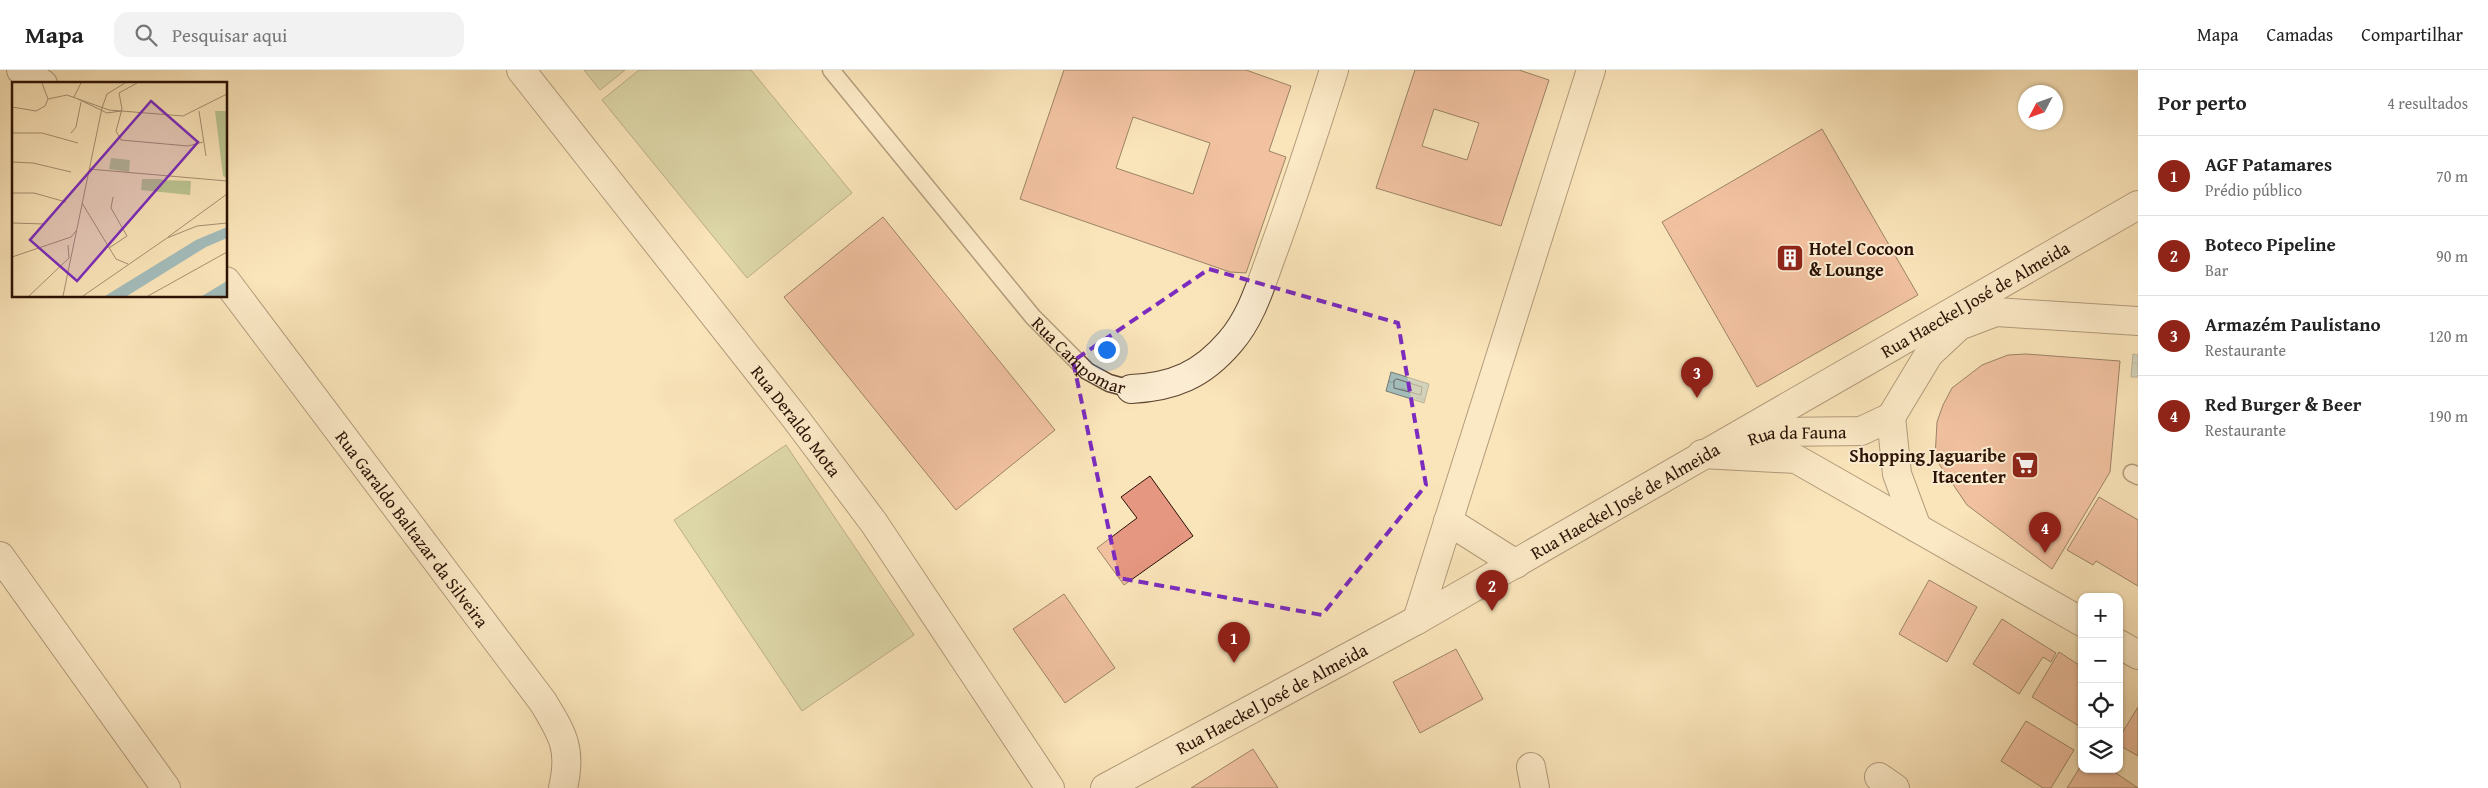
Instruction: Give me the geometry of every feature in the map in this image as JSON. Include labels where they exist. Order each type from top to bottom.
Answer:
[{"type":"street","points":[[21,70],[40,82]]},
{"type":"street","name":"Rua Deraldo Mota","points":[[520,70],[796,419],[874,523],[1050,788]]},
{"type":"street","name":"Rua Campomar","points":[[1131,389],[1158,388],[1185,378],[1219,354],[1242,327],[1250,312],[1287,213],[1334,70]]},
{"type":"street","points":[[1417,620],[1591,70]]},
{"type":"street","name":"Rua Haeckel José de Almeida","points":[[1105,788],[1417,620],[1702,454],[1862,366],[2138,205]]},
{"type":"street","name":"Rua Garaldo Baltazar da Silveira","points":[[228,284],[543,702],[559,728],[568,753],[563,788]]},
{"type":"street","points":[[1917,528],[1897,474],[1891,417],[1929,354],[1958,326],[1996,312],[2138,321]]},
{"type":"street","name":"Rua da Fauna","points":[[1702,454],[1770,432],[1861,431],[1891,417]]},
{"type":"street","name":"Rua da Fauna","points":[[1702,454],[1796,459],[2078,620]]},
{"type":"street","points":[[1448,521],[1516,564]]},
{"type":"street","points":[[0,556],[166,788]]},
{"type":"street","points":[[2123,646],[2138,655]]},
{"type":"lane","name":"Rua Campomar","points":[[832,70],[1033,317],[1087,371],[1109,383],[1131,389]]},
{"type":"highlighted area","points":[[1209,269],[1398,323],[1426,485],[1322,615],[1119,578],[1073,361]]},
{"type":"green space","points":[[584,70],[625,70],[600,90]]},
{"type":"green space","points":[[639,70],[751,70],[852,193],[747,278],[602,100]]},
{"type":"green space","points":[[786,445],[914,635],[802,711],[674,520]]},
{"type":"water","points":[[2133,354],[2138,355],[2138,377],[2131,377]]},
{"type":"water","points":[[1391,372],[1429,384],[1424,403],[1386,391]]},
{"type":"building","points":[[1064,70],[1246,70],[1291,86],[1269,151],[1286,157],[1246,273],[1230,272],[1020,199]],"holes":[[[1133,117],[1210,143],[1193,194],[1116,168]]]},
{"type":"building","points":[[1415,70],[1519,70],[1549,80],[1501,226],[1376,188]],"holes":[[[1434,109],[1479,123],[1467,160],[1422,146]]]},
{"type":"building","name":"Hotel Cocoon & Lounge","points":[[1822,129],[1918,295],[1757,387],[1662,222]]},
{"type":"building","points":[[883,217],[1055,430],[956,510],[784,297]]},
{"type":"building","name":"Shopping Jaguaribe Itacenter","points":[[2026,354],[2120,361],[2110,472],[2052,569],[1967,505],[1935,458],[1937,422],[1952,388],[1982,365],[2008,355]]},
{"type":"building","points":[[1150,476],[1193,536],[1124,585],[1097,548],[1137,518],[1121,497]]},
{"type":"building","points":[[2099,497],[2138,520],[2138,586],[2096,561],[2093,565],[2067,550]]},
{"type":"building","points":[[1929,580],[1977,607],[1947,662],[1899,634]]},
{"type":"building","points":[[1064,594],[1115,668],[1065,703],[1013,629]]},
{"type":"building","points":[[2002,619],[2056,653],[2051,662],[2043,657],[2019,694],[1973,664]]},
{"type":"building","points":[[1456,649],[1483,699],[1420,733],[1393,682]]},
{"type":"building","points":[[2059,652],[2078,664],[2078,725],[2032,697]]},
{"type":"building","points":[[2138,707],[2138,756],[2123,747],[2123,731]]},
{"type":"building","points":[[2026,721],[2074,750],[2051,788],[2043,788],[2001,761]]},
{"type":"building","points":[[1253,749],[1278,788],[1191,788]]},
{"type":"building","points":[[2078,770],[2078,773],[2116,773],[2138,788],[2067,788]]},
{"type":"place","name":"Hotel Cocoon & Lounge","points":[[1790,258]]},
{"type":"place","name":"Armazém Paulistano","points":[[1697,398]]},
{"type":"place","name":"Shopping Jaguaribe Itacenter","points":[[2025,465]]},
{"type":"place","name":"Red Burger & Beer","points":[[2045,553]]},
{"type":"place","name":"Boteco Pipeline","points":[[1492,611]]},
{"type":"place","name":"AGF Patamares","points":[[1234,663]]}]
